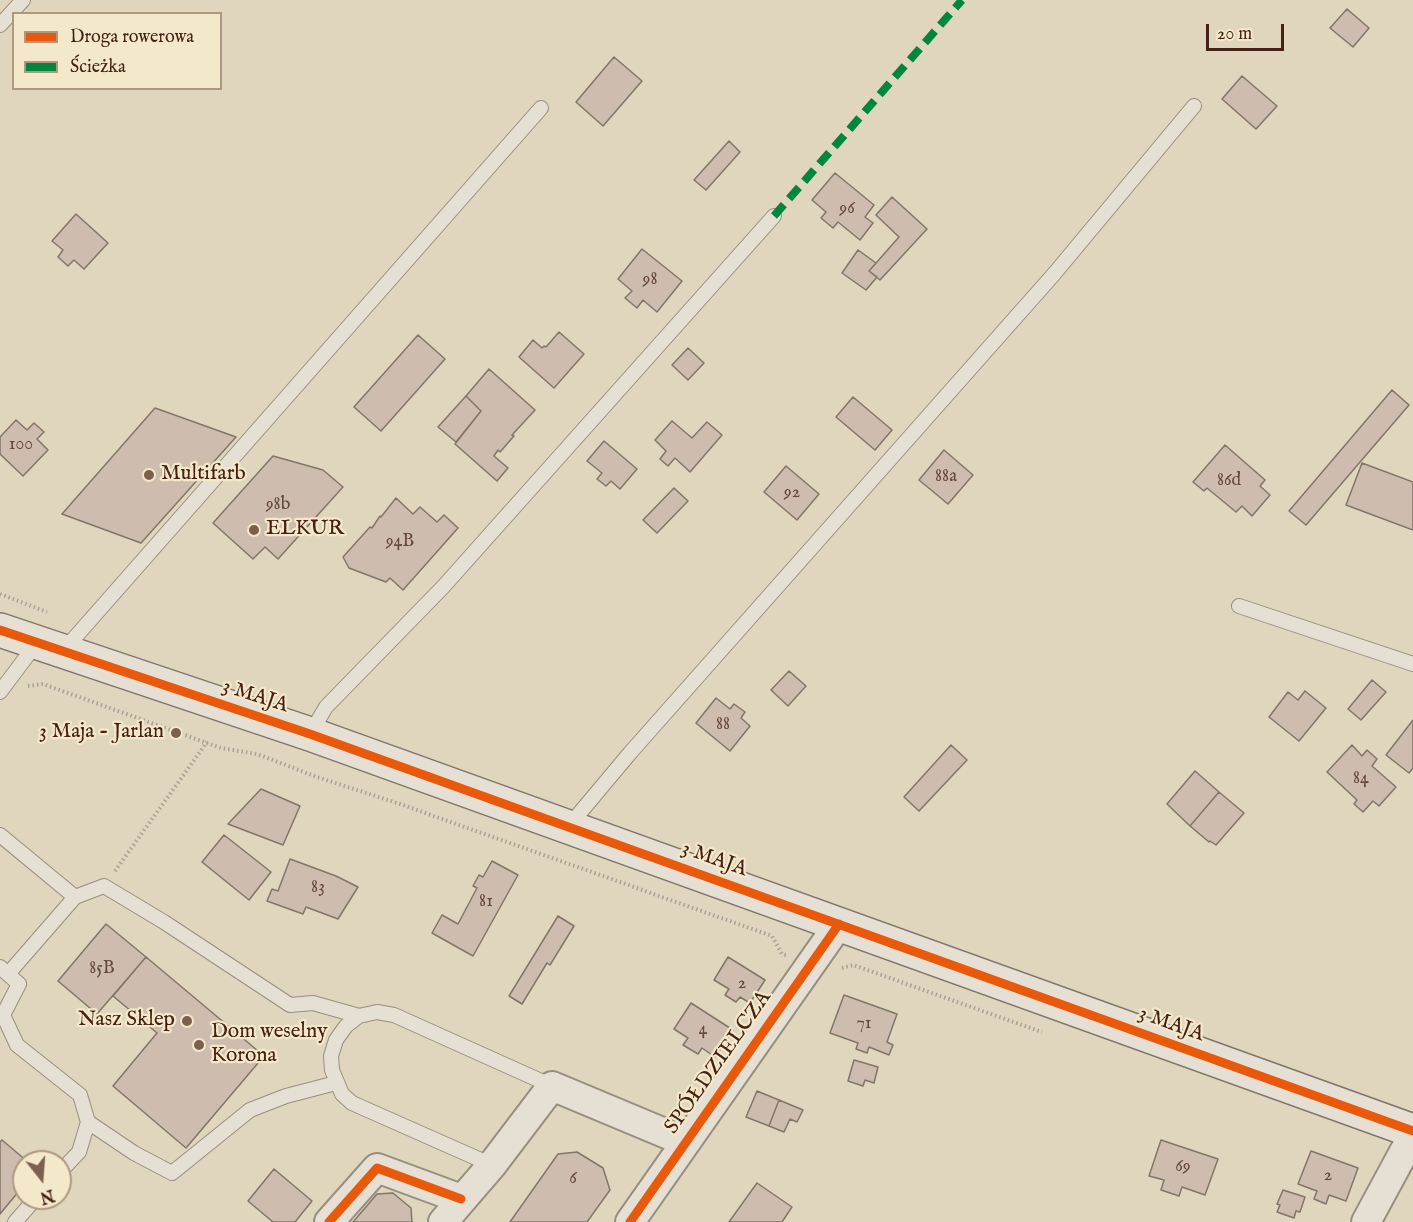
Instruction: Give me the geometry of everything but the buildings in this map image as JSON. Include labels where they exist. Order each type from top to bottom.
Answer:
[{"type":"street","name":"3 MAJA","points":[[0,630],[310,734],[1413,1133]]},
{"type":"street","name":"SPÓŁDZIELCZA","points":[[630,1222],[839,924]]},
{"type":"street","points":[[443,1222],[492,1165],[552,1086],[686,1142]]},
{"type":"street","points":[[1366,1222],[1413,1133]]},
{"type":"street","points":[[329,1222],[377,1168],[461,1199]]},
{"type":"lane","points":[[0,25],[23,0]]},
{"type":"lane","points":[[568,827],[638,744],[1054,274],[1194,106]]},
{"type":"lane","points":[[0,692],[11,678],[49,648],[542,108]]},
{"type":"lane","points":[[310,734],[326,707],[443,587],[774,216]]},
{"type":"lane","points":[[1239,606],[1413,664]]},
{"type":"lane","points":[[0,835],[75,897]]},
{"type":"lane","points":[[72,1159],[79,1152],[88,1122],[80,1095],[17,1045],[3,1015],[20,984],[4,970],[75,897],[104,886],[164,922],[290,1005],[313,1003],[359,1016]]},
{"type":"lane","points":[[492,1165],[352,1103],[342,1094],[332,1070],[331,1056],[336,1040],[346,1026],[359,1016],[377,1012],[394,1015],[552,1086]]},
{"type":"lane","points":[[88,1122],[134,1153],[172,1173],[250,1110],[286,1096],[336,1083]]},
{"type":"lane","points":[[15,1222],[26,1210]]},
{"type":"path","points":[[11,678],[29,686],[43,684],[221,748],[257,754],[642,891]]},
{"type":"path","points":[[104,886],[207,742]]},
{"type":"marked path","points":[[774,216],[962,0]]},
{"type":"cycle path","points":[[0,630],[310,734],[1413,1131]]},
{"type":"cycle path","points":[[630,1222],[839,924]]},
{"type":"cycle path","points":[[329,1222],[377,1168],[461,1199]]},
{"type":"place","name":"Multifarb","points":[[149,475]]},
{"type":"place","name":"ELKUR","points":[[254,530]]},
{"type":"place","name":"3 Maja - Jarlan","points":[[176,733]]},
{"type":"place","name":"Nasz Sklep","points":[[187,1021]]},
{"type":"place","name":"Dom weselny Korona","points":[[199,1045]]}]
